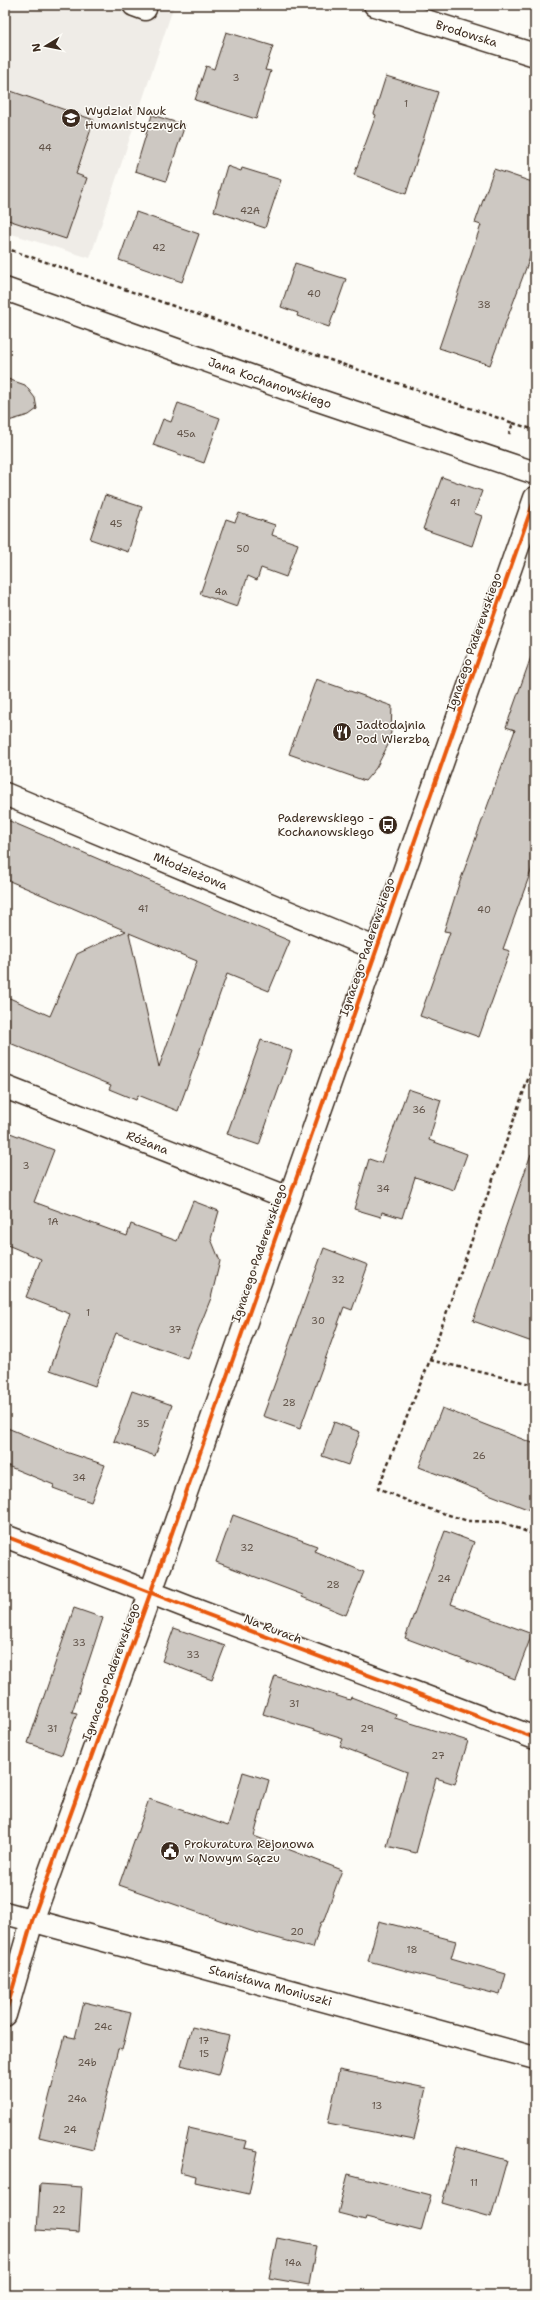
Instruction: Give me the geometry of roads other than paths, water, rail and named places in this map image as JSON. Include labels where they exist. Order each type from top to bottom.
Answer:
[{"type":"street","name":"Brodowska","points":[[375,5],[535,55]]},
{"type":"street","name":"Jana Kochanowskiego","points":[[5,289],[308,396],[535,473]]},
{"type":"street","name":"Ignacego Paderewskiego","points":[[5,2015],[32,1921],[151,1592],[535,498]]},
{"type":"street","name":"Młodzieżowa","points":[[5,794],[376,949]]},
{"type":"street","name":"Różana","points":[[5,1087],[289,1198]]},
{"type":"street","name":"Na Rurach","points":[[5,1536],[535,1738]]},
{"type":"street","name":"Stanisława Moniuszki","points":[[5,1913],[535,2058]]},
{"type":"place","name":"Wydział Nauk Humanistycznych","points":[[71,118]]},
{"type":"place","name":"Jadłodajnia Pod Wierzbą","points":[[342,732]]},
{"type":"place","name":"Paderewskiego - Kochanowskiego","points":[[388,825]]},
{"type":"place","name":"Prokuratura Rejonowa w Nowym Sączu","points":[[170,1851]]}]
